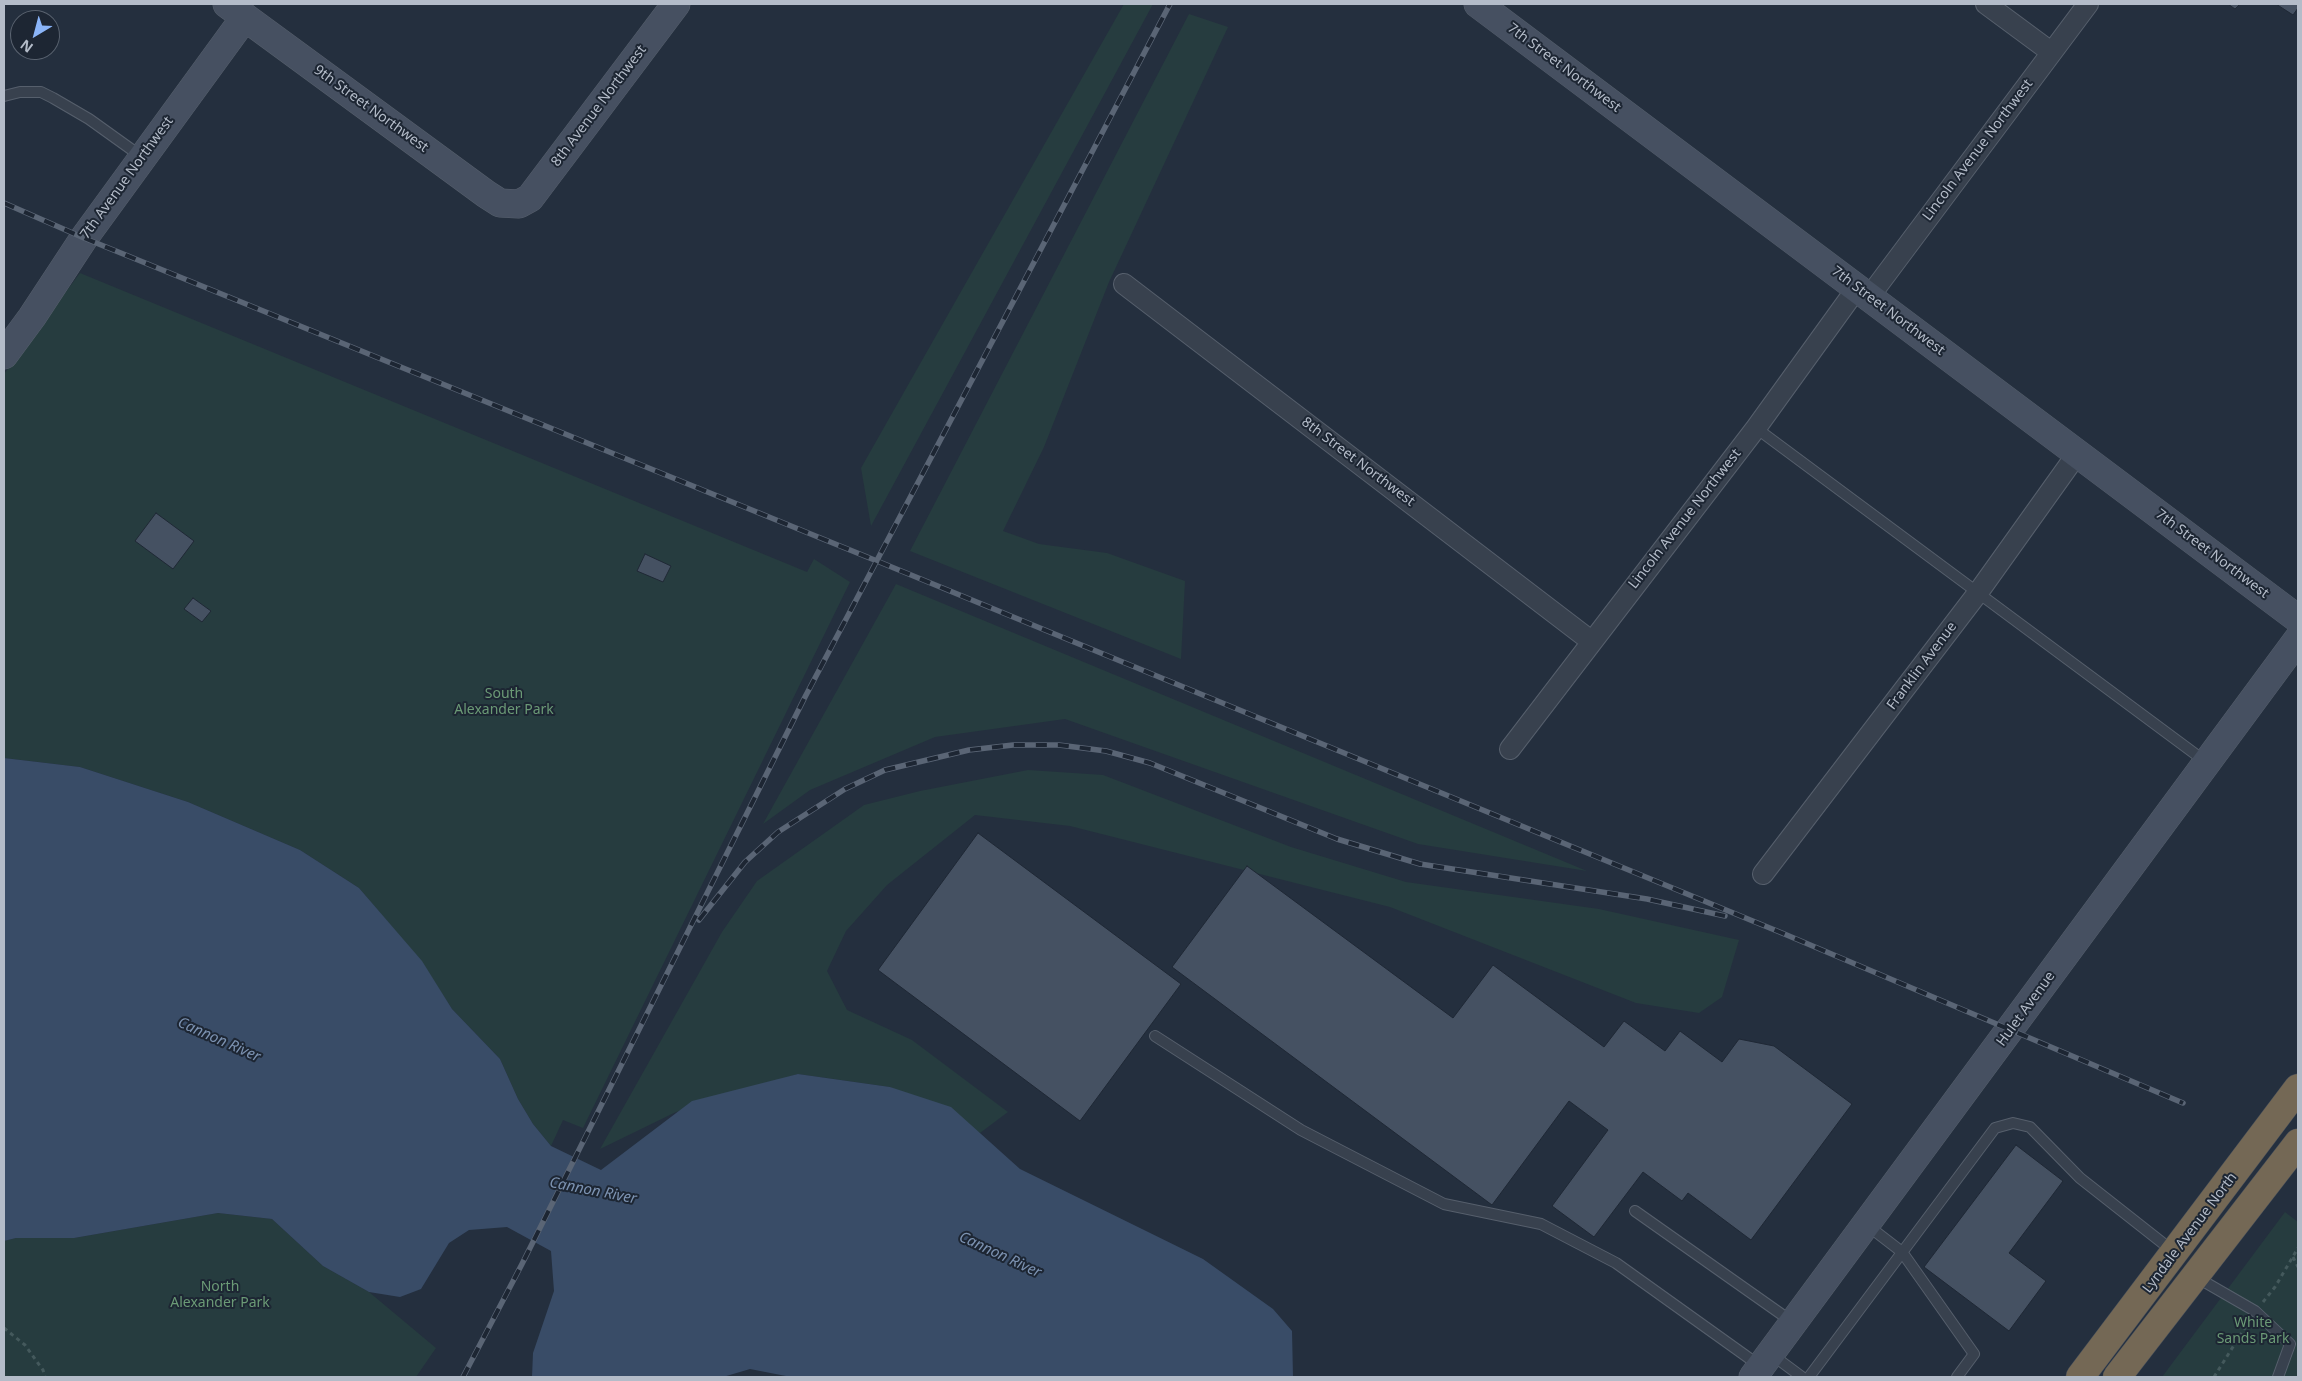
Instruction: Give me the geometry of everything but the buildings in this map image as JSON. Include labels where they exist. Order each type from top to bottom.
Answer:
[{"type":"highway","name":"Lyndale Avenue North","points":[[2080,1377],[2298,1088]]},
{"type":"highway","points":[[2118,1377],[2298,1143]]},
{"type":"street","name":"8th Avenue Northwest","points":[[519,204],[530,198],[676,4]]},
{"type":"street","name":"7th Street Northwest","points":[[1478,4],[2298,618]]},
{"type":"street","points":[[1986,4],[2051,52]]},
{"type":"street","name":"Lincoln Avenue Northwest","points":[[1510,749],[1756,428],[2088,4]]},
{"type":"street","name":"9th Street Northwest","points":[[242,8],[486,194],[500,203],[519,204]]},
{"type":"street","name":"7th Avenue Northwest","points":[[4,355],[32,317],[84,238],[142,158],[242,8]]},
{"type":"street","name":"8th Street Northwest","points":[[1124,284],[1591,641]]},
{"type":"street","name":"Franklin Avenue","points":[[1762,874],[1977,594],[2077,454]]},
{"type":"street","name":"Hulet Avenue","points":[[1762,1366],[2298,639]]},
{"type":"lane","points":[[4,96],[20,92],[41,92],[89,119],[142,158]]},
{"type":"lane","points":[[1756,428],[1977,594],[2206,762]]},
{"type":"lane","points":[[1155,1036],[1301,1130],[1444,1204],[1542,1224],[1616,1263],[1762,1366],[1802,1377]]},
{"type":"lane","points":[[1809,1377],[1995,1128],[2013,1123],[2030,1127],[2080,1178],[2175,1253]]},
{"type":"lane","points":[[1635,1211],[1794,1323]]},
{"type":"lane","points":[[1867,1225],[1902,1252],[1974,1354],[1957,1377]]},
{"type":"lane","points":[[2195,1277],[2256,1311],[2290,1344],[2278,1377]]},
{"type":"path","points":[[2214,1377],[2256,1311],[2275,1287],[2298,1248]]},
{"type":"path","points":[[2293,1257],[2298,1267]]},
{"type":"path","points":[[4,1328],[25,1345],[43,1370],[45,1377]]},
{"type":"green space","points":[[1124,4],[1153,4],[871,526],[861,468]]},
{"type":"green space","points":[[1189,14],[1228,27],[1109,282],[1044,447],[1003,531],[1039,544],[1107,553],[1185,581],[1181,659],[910,551]]},
{"type":"green space","name":"South Alexander Park","points":[[80,273],[807,572],[814,559],[850,582],[583,1128],[563,1120],[551,1146],[533,1124],[518,1099],[500,1059],[452,1009],[421,961],[359,888],[300,850],[188,802],[80,767],[4,758],[4,374]]},
{"type":"green space","points":[[896,584],[1587,871],[1418,844],[1065,719],[935,737],[810,790],[763,824]]},
{"type":"green space","points":[[1028,770],[1103,775],[1291,847],[1406,882],[1599,909],[1739,940],[1722,997],[1699,1013],[1636,1003],[1390,907],[1070,826],[975,815],[887,885],[846,931],[827,971],[847,1010],[912,1040],[1008,1112],[980,1133],[890,1087],[798,1074],[676,1112],[600,1149],[722,932],[757,881],[864,805],[920,791]]},
{"type":"green space","name":"White Sands Park","points":[[2285,1212],[2298,1222],[2298,1377],[2162,1377]]},
{"type":"green space","name":"North Alexander Park","points":[[218,1213],[272,1219],[323,1266],[369,1292],[436,1348],[416,1377],[4,1377],[4,1241],[16,1238],[74,1238]]},
{"type":"water","name":"Cannon River","points":[[4,758],[80,767],[188,802],[300,850],[359,888],[422,961],[452,1009],[500,1059],[518,1099],[533,1124],[551,1146],[601,1170],[692,1101],[798,1074],[890,1087],[951,1107],[1020,1169],[1203,1259],[1273,1309],[1292,1331],[1293,1377],[791,1377],[750,1369],[723,1377],[532,1377],[533,1353],[554,1291],[551,1251],[507,1227],[469,1230],[449,1243],[421,1289],[400,1297],[369,1292],[323,1266],[272,1219],[218,1213],[74,1238],[16,1238],[4,1241]]},
{"type":"railway","points":[[463,1377],[522,1264],[805,697],[1170,4]]},
{"type":"railway","points":[[4,203],[84,238],[1782,933],[2183,1103]]},
{"type":"railway","points":[[699,920],[745,862],[778,832],[845,789],[885,770],[969,750],[1013,745],[1059,745],[1106,751],[1150,763],[1337,839],[1420,864],[1647,899],[1725,916]]}]
